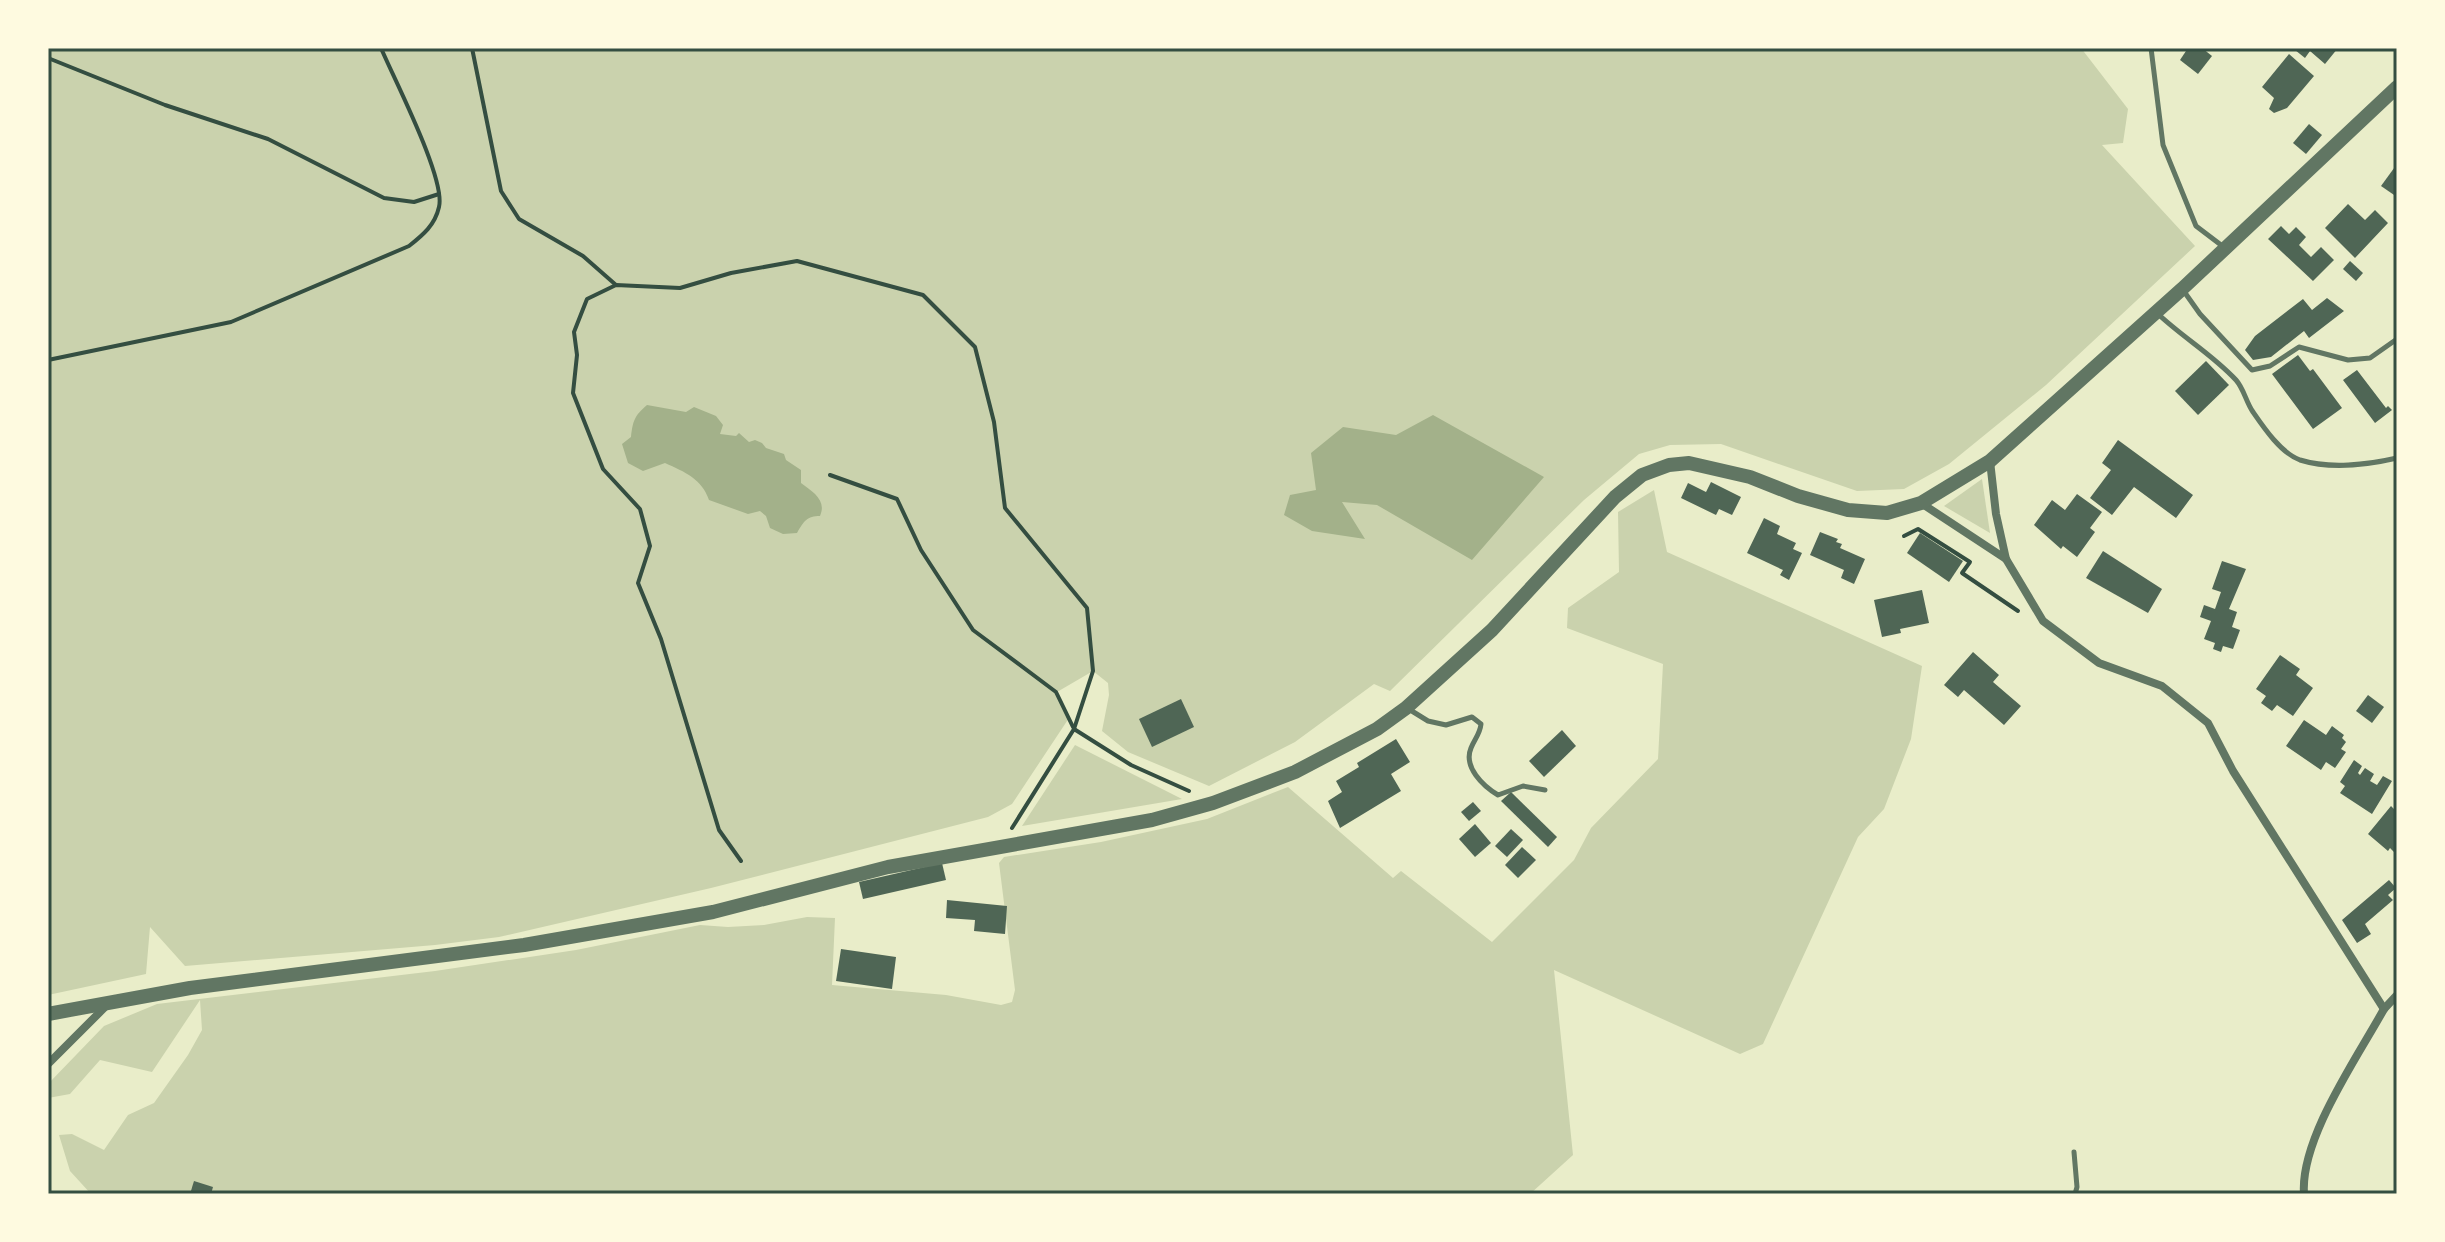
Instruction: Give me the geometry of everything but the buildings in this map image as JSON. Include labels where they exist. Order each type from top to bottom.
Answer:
[{"type":"street","points":[[48,1014],[190,988],[524,945],[713,912],[888,867],[1152,820],[1213,803],[1295,772],[1377,729],[1406,708],[1492,630],[1615,497],[1642,475],[1669,465],[1689,463],[1713,467],[1848,510],[1887,513],[1921,503],[1990,461],[2226,249],[2397,87]]},
{"type":"street","points":[[1990,461],[1996,514],[2006,559],[2043,621],[2099,663],[2162,686],[2208,723],[2233,771],[2384,1009]]},
{"type":"street","points":[[1921,503],[2006,559]]},
{"type":"street","points":[[2304,1194],[2302,1176],[2315,1133],[2384,1009],[2397,995]]},
{"type":"street","points":[[48,1064],[110,1002]]},
{"type":"lane","points":[[2151,48],[2163,145],[2196,226],[2226,249]]},
{"type":"lane","points":[[2182,289],[2200,314],[2252,370],[2270,366],[2299,347],[2348,360],[2370,358],[2397,339]]},
{"type":"lane","points":[[2156,312],[2181,337],[2210,355],[2239,383],[2251,409],[2274,440],[2298,459],[2343,465],[2397,458]]},
{"type":"lane","points":[[1406,708],[1428,721],[1446,725],[1472,717],[1481,724],[1468,760],[1481,782],[1498,795],[1523,786],[1545,790]]},
{"type":"lane","points":[[2074,1152],[2075,1194]]},
{"type":"path","points":[[48,360],[231,322],[409,246],[430,228],[440,205],[438,181],[381,48]]},
{"type":"path","points":[[472,48],[501,191],[519,219],[583,256],[616,285]]},
{"type":"path","points":[[48,58],[165,105],[268,139],[384,198],[414,202],[439,194]]},
{"type":"path","points":[[741,861],[719,830],[661,639],[638,583],[650,546],[640,509],[603,469],[573,393],[577,355],[574,332],[587,299],[616,285],[680,288],[731,273],[797,261],[923,295],[975,347],[994,422],[1005,508],[1087,608],[1093,671],[1074,729],[1001,847]]},
{"type":"path","points":[[830,475],[897,499],[921,550],[973,630],[1056,692],[1074,729],[1131,765],[1213,803]]},
{"type":"path","points":[[1904,536],[1918,529],[1970,562],[1962,573],[2022,613],[2043,621]]},
{"type":"shaded area","points":[[48,48],[2081,48],[2128,109],[2123,143],[2102,145],[2195,246],[2046,385],[1949,464],[1904,489],[1857,491],[1721,444],[1670,445],[1639,454],[1584,500],[1390,691],[1374,684],[1295,742],[1209,786],[1128,752],[1102,731],[1109,695],[1108,683],[1093,671],[1057,692],[1069,718],[1012,804],[988,817],[711,888],[499,937],[185,966],[150,927],[146,974],[48,995]]},
{"type":"shaded area","points":[[647,405],[686,412],[694,407],[716,416],[723,425],[720,434],[736,436],[739,433],[749,442],[755,440],[766,448],[784,454],[786,460],[801,470],[801,483],[820,501],[820,516],[806,520],[797,533],[783,534],[770,528],[766,516],[760,511],[748,514],[709,500],[697,481],[672,466],[665,463],[643,471],[628,463],[622,444],[631,437],[635,419]]},
{"type":"shaded area","points":[[1433,415],[1544,477],[1472,560],[1377,505],[1342,502],[1365,539],[1312,531],[1284,515],[1290,495],[1316,490],[1311,453],[1343,427],[1396,435]]},
{"type":"shaded area","points":[[1982,479],[1990,533],[1944,506]]},
{"type":"shaded area","points":[[1654,490],[1667,552],[1922,666],[1911,739],[1884,809],[1858,837],[1763,1044],[1740,1054],[1554,970],[1573,1155],[1530,1194],[91,1194],[70,1171],[59,1135],[72,1134],[104,1150],[128,1115],[154,1103],[202,1030],[200,1000],[152,1072],[100,1060],[70,1094],[48,1098],[48,1084],[104,1026],[157,1004],[435,971],[576,950],[700,925],[764,925],[807,917],[835,918],[832,985],[946,995],[1001,1005],[1012,1002],[1015,990],[999,863],[1004,857],[1101,842],[1207,819],[1288,787],[1393,878],[1401,871],[1492,942],[1574,860],[1591,828],[1658,759],[1663,664],[1567,628],[1568,608],[1619,572],[1618,512]]},
{"type":"shaded area","points":[[1075,745],[1182,799],[1022,826]]}]
